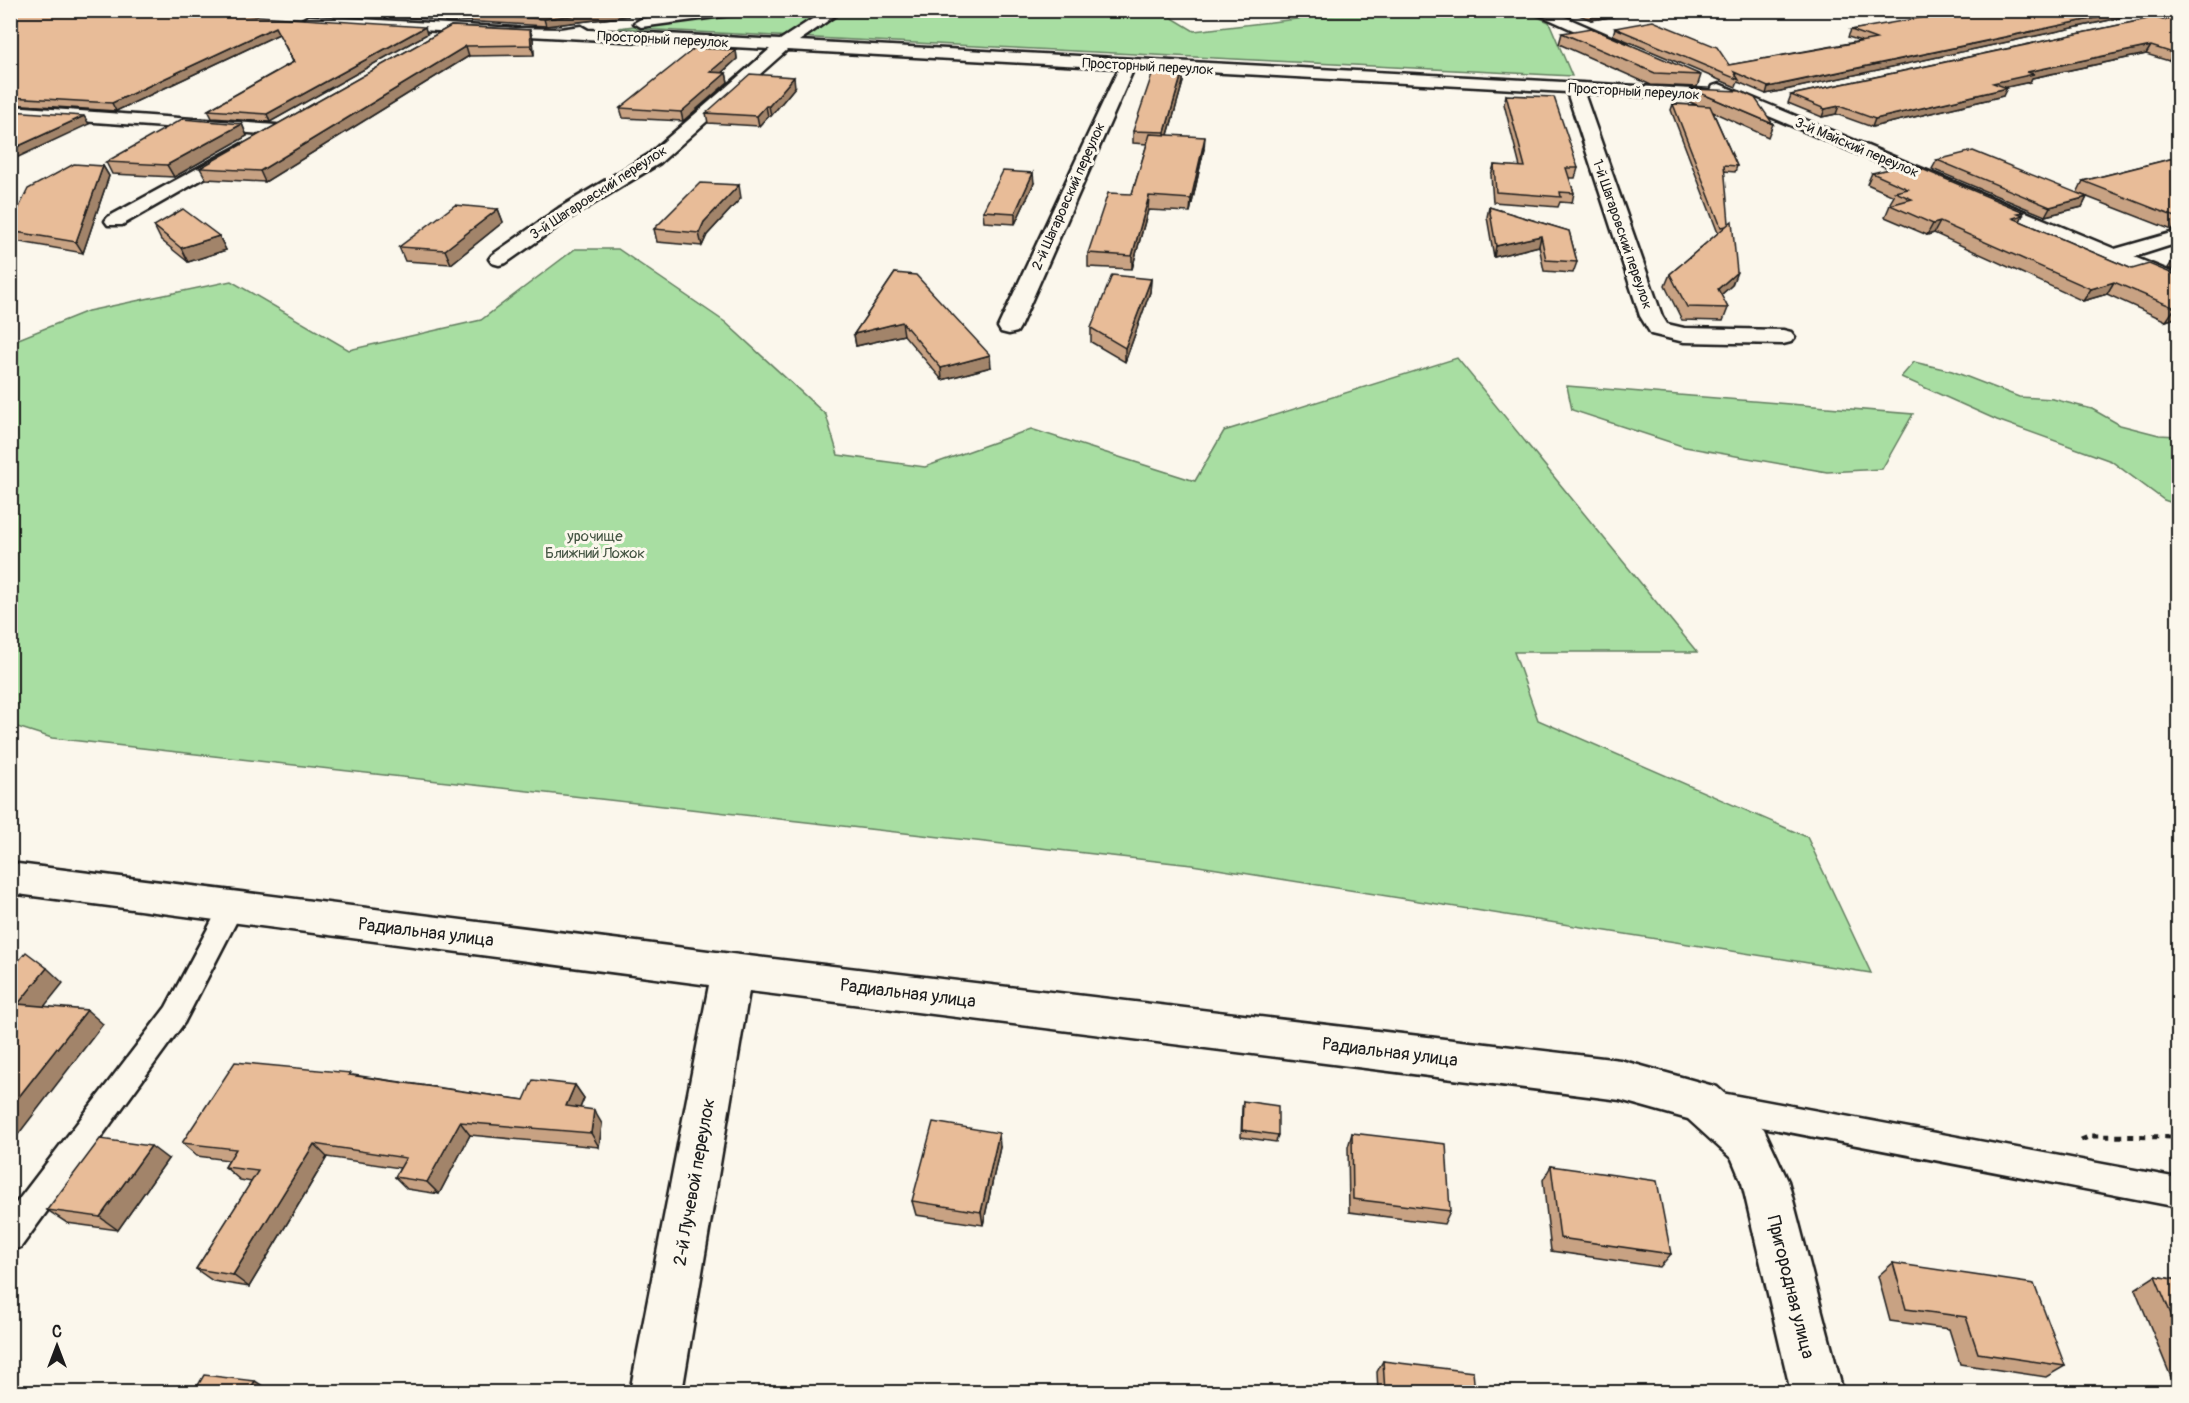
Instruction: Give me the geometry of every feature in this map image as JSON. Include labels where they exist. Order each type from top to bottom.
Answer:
[{"type":"street","points":[[378,24],[401,10]]},
{"type":"street","points":[[298,19],[560,33],[738,10]]},
{"type":"street","name":"3-й Шагаровский переулок","points":[[500,259],[557,218],[654,159],[782,46],[836,10]]},
{"type":"street","points":[[1536,10],[1642,56]]},
{"type":"street","points":[[421,46],[452,28]]},
{"type":"street","name":"Просторный переулок","points":[[560,33],[1574,88],[1745,100]]},
{"type":"street","name":"2-й Шагаровский переулок","points":[[1009,327],[1128,65]]},
{"type":"street","name":"3-й Майский переулок","points":[[1684,74],[2178,283]]},
{"type":"street","name":"1-й Шагаровский переулок","points":[[1574,88],[1651,316],[1659,329],[1684,335],[1783,337]]},
{"type":"street","points":[[1745,100],[1777,98]]},
{"type":"street","points":[[10,111],[281,127],[115,220]]},
{"type":"street","points":[[2114,256],[2178,237]]},
{"type":"street","name":"Радиальная улица","points":[[10,879],[732,971],[1620,1080],[1701,1102],[1748,1144],[1765,1181]]},
{"type":"street","name":"2-й Лучевой переулок","points":[[656,1392],[732,971]]},
{"type":"street","name":"Пригородная улица","points":[[1765,1181],[1817,1392]]},
{"type":"lane","points":[[10,1236],[176,1015],[232,907]]},
{"type":"lane","points":[[1701,1102],[2178,1193]]},
{"type":"green space","points":[[759,10],[1161,11],[1194,31],[1364,11],[1522,10],[1549,22],[1572,76],[618,28]]},
{"type":"green space","name":"урочище Ближний Ложок","points":[[575,249],[618,249],[725,322],[826,415],[838,455],[925,467],[1031,429],[1195,481],[1224,431],[1457,358],[1697,652],[1514,652],[1538,720],[1807,837],[1871,973],[1192,865],[52,738],[11,725],[11,342],[88,311],[231,281],[349,350],[481,320]]},
{"type":"green space","points":[[1914,362],[1952,371],[2019,397],[2053,399],[2092,409],[2120,425],[2159,435],[2178,436],[2178,505],[2164,500],[2111,461],[1997,420],[1901,377]]},
{"type":"green space","points":[[1567,386],[1913,414],[1882,469],[1827,472],[1685,447],[1572,410]]},
{"type":"building","points":[[10,10],[167,10],[425,27],[267,114],[208,110],[294,62],[275,27],[112,103],[10,97]]},
{"type":"building","points":[[393,10],[614,10],[544,19]]},
{"type":"building","points":[[1583,10],[1616,10],[1592,14]]},
{"type":"building","points":[[1977,10],[2128,11],[1768,87],[1734,72],[1739,80],[1615,28],[1653,21],[1717,47],[1729,65],[1876,39],[1851,30]]},
{"type":"building","points":[[2149,16],[2163,20],[2178,19],[2178,52],[2173,53],[2151,46],[2027,72],[2034,74],[1993,83],[2007,88],[1875,119],[1839,106],[1825,109],[1791,95],[2147,19]]},
{"type":"building","points":[[451,26],[530,30],[531,45],[466,46],[260,171],[200,168]]},
{"type":"building","points":[[1591,28],[1701,75],[1655,73],[1562,33]]},
{"type":"building","points":[[695,48],[736,50],[710,72],[726,73],[681,112],[620,108]]},
{"type":"building","points":[[1154,69],[1183,70],[1165,132],[1133,131]]},
{"type":"building","points":[[750,74],[794,77],[769,106],[766,106],[757,116],[706,113]]},
{"type":"building","points":[[1691,89],[1740,91],[1755,98],[1773,124]]},
{"type":"building","points":[[1506,95],[1554,97],[1578,168],[1566,168],[1574,193],[1560,192],[1561,197],[1496,192],[1494,165],[1525,167]]},
{"type":"building","points":[[1673,104],[1710,106],[1737,166],[1724,165],[1729,223],[1727,226],[1721,227]]},
{"type":"building","points":[[10,111],[84,116],[10,150]]},
{"type":"building","points":[[182,119],[242,124],[167,165],[106,162]]},
{"type":"building","points":[[1150,134],[1205,137],[1191,199],[1149,196],[1132,256],[1088,253],[1108,193],[1132,194]]},
{"type":"building","points":[[1973,151],[2087,197],[2050,207],[1937,160]]},
{"type":"building","points":[[2178,157],[2178,218],[2083,181]]},
{"type":"building","points":[[74,164],[103,166],[76,242],[10,231],[10,226],[28,189]]},
{"type":"building","points":[[1910,164],[2024,212],[2018,213],[2023,215],[2013,218],[2132,269],[2149,264],[2178,276],[2178,307],[2175,308],[2114,282],[2091,289],[1940,222],[1933,224],[1890,205],[1912,199],[1895,192],[1908,189],[1872,173]]},
{"type":"building","points":[[1003,171],[1033,173],[1015,213],[983,211]]},
{"type":"building","points":[[700,183],[739,185],[704,222],[699,233],[654,229]]},
{"type":"building","points":[[455,205],[498,209],[445,250],[399,247]]},
{"type":"building","points":[[1489,207],[1569,231],[1577,262],[1546,260],[1541,236],[1496,246]]},
{"type":"building","points":[[183,209],[219,236],[181,248],[154,226]]},
{"type":"building","points":[[1732,221],[1737,272],[1718,289],[1728,308],[1687,307],[1670,274]]},
{"type":"building","points":[[895,273],[916,275],[990,355],[941,368],[902,322],[854,334]]},
{"type":"building","points":[[1112,275],[1151,279],[1125,348],[1091,328]]},
{"type":"building","points":[[26,952],[47,968],[18,1004],[87,1010],[10,1108],[10,971]]},
{"type":"building","points":[[235,1062],[351,1073],[349,1075],[524,1100],[533,1080],[575,1085],[566,1106],[594,1110],[591,1133],[460,1122],[427,1182],[395,1177],[406,1158],[314,1144],[233,1275],[196,1269],[258,1171],[225,1167],[236,1149],[182,1143]]},
{"type":"building","points":[[1243,1101],[1278,1106],[1278,1135],[1242,1130]]},
{"type":"building","points":[[933,1122],[999,1133],[981,1212],[912,1201]]},
{"type":"building","points":[[1352,1133],[1446,1144],[1450,1211],[1353,1199]]},
{"type":"building","points":[[100,1139],[151,1146],[100,1217],[47,1210]]},
{"type":"building","points":[[1551,1166],[1657,1181],[1671,1254],[1560,1238]]},
{"type":"building","points":[[1893,1263],[2034,1284],[2065,1366],[1978,1353],[1966,1317],[1906,1309]]},
{"type":"building","points":[[2155,1276],[2178,1280],[2178,1331]]},
{"type":"building","points":[[1383,1361],[1473,1372],[1475,1392],[1385,1392]]},
{"type":"building","points":[[204,1375],[255,1381],[248,1392],[194,1392]]}]
